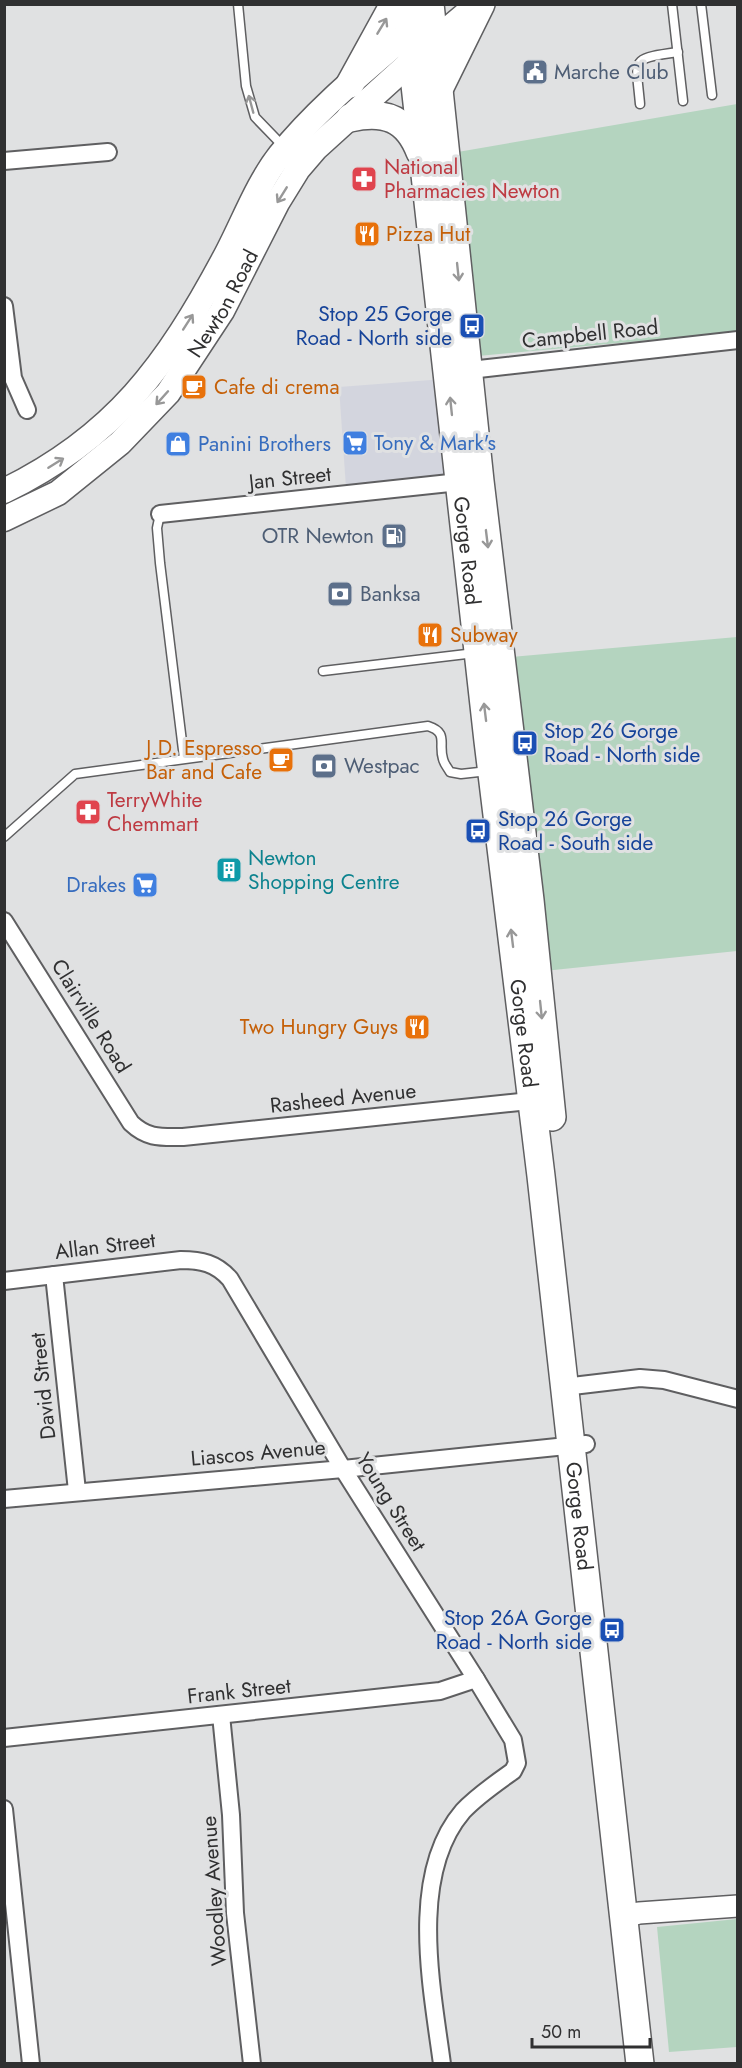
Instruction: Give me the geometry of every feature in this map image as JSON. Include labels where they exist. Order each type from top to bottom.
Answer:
[{"type":"main road","points":[[350,84],[394,4]]},
{"type":"main road","name":"Newton Road","points":[[4,491],[32,478],[97,433],[155,372],[201,302],[279,156],[320,111],[350,84],[422,36],[480,4]]},
{"type":"main road","points":[[439,88],[480,4]]},
{"type":"main road","name":"Gorge Road","points":[[427,7],[422,36],[412,60],[423,159],[458,371]]},
{"type":"main road","name":"Gorge Road","points":[[422,36],[439,88],[458,371],[470,482],[479,653],[492,770],[541,1100]]},
{"type":"main road","name":"Newton Road","points":[[4,519],[58,493],[120,442],[168,393],[222,311],[277,203],[298,169],[316,148],[412,60]]},
{"type":"main road","points":[[350,118],[374,114],[395,120],[415,138],[423,159]]},
{"type":"main road","name":"Gorge Road","points":[[470,482],[497,626],[516,784],[541,1100],[578,1444],[632,1915],[656,2064]]},
{"type":"main road","points":[[479,653],[497,626]]},
{"type":"main road","points":[[492,770],[516,784]]},
{"type":"main road","name":"Gorge Road","points":[[632,1915],[640,2064]]},
{"type":"street","points":[[4,161],[108,152]]},
{"type":"street","points":[[4,306],[14,378],[27,410]]},
{"type":"street","name":"Campbell Road","points":[[458,371],[738,340]]},
{"type":"street","name":"Jan Street","points":[[160,514],[470,482]]},
{"type":"street","name":"Clairville Road","points":[[4,921],[131,1124],[142,1133]]},
{"type":"street","name":"Rasheed Avenue","points":[[142,1133],[157,1137],[183,1137],[541,1100]]},
{"type":"street","name":"Allan Street","points":[[4,1281],[181,1260],[210,1263]]},
{"type":"street","name":"Young Street","points":[[210,1263],[222,1270],[230,1279],[342,1469],[477,1679],[513,1740],[517,1763],[513,1771],[463,1812],[447,1837],[438,1858],[433,1880],[427,1943],[442,2064]]},
{"type":"street","name":"David Street","points":[[54,1275],[76,1491]]},
{"type":"street","points":[[572,1386],[640,1378],[663,1380],[738,1400]]},
{"type":"street","name":"Liascos Avenue","points":[[4,1499],[342,1469],[578,1444]]},
{"type":"street","name":"Frank Street","points":[[4,1738],[440,1691],[477,1679]]},
{"type":"street","name":"Woodley Avenue","points":[[221,1715],[231,1815],[236,1913],[252,2064]]},
{"type":"street","points":[[4,1809],[12,1962],[32,2064]]},
{"type":"street","points":[[632,1915],[738,1906]]},
{"type":"lane","points":[[238,4],[246,86],[255,117],[286,149]]},
{"type":"lane","points":[[672,4],[683,101]]},
{"type":"lane","points":[[701,4],[712,95]]},
{"type":"lane","points":[[640,104],[637,67],[640,60],[648,56],[678,52]]},
{"type":"lane","points":[[160,514],[157,528],[160,563],[184,758]]},
{"type":"lane","points":[[323,671],[479,653]]},
{"type":"lane","points":[[4,837],[75,774],[184,758],[428,726],[437,729],[441,734],[443,759],[450,772],[460,774],[492,770]]},
{"type":"shaded area","points":[[444,379],[453,478],[346,488],[339,387]]},
{"type":"green space","points":[[737,104],[737,332],[478,356],[452,153]]},
{"type":"green space","points":[[737,637],[737,951],[544,971],[511,657]]},
{"type":"green space","points":[[737,1919],[737,2047],[669,2052],[657,1927]]},
{"type":"place","name":"Marche Club","points":[[535,72]]},
{"type":"place","name":"National Pharmacies Newton","points":[[364,179]]},
{"type":"place","name":"Pizza Hut","points":[[367,234]]},
{"type":"place","name":"Stop 25 Gorge Road - North side","points":[[472,326]]},
{"type":"place","name":"Cafe di crema","points":[[194,387]]},
{"type":"place","name":"Tony & Mark's","points":[[355,443]]},
{"type":"place","name":"Panini Brothers","points":[[178,444]]},
{"type":"place","name":"OTR Newton","points":[[394,536]]},
{"type":"place","name":"Banksa","points":[[340,594]]},
{"type":"place","name":"Subway","points":[[430,635]]},
{"type":"place","name":"Stop 26 Gorge Road - North side","points":[[525,743]]},
{"type":"place","name":"J.D. Espresso Bar and Cafe","points":[[281,760]]},
{"type":"place","name":"Westpac","points":[[324,766]]},
{"type":"place","name":"TerryWhite Chemmart","points":[[88,812]]},
{"type":"place","name":"Stop 26 Gorge Road - South side","points":[[478,831]]},
{"type":"place","name":"Newton Shopping Centre","points":[[229,870]]},
{"type":"place","name":"Drakes","points":[[145,885]]},
{"type":"place","name":"Two Hungry Guys","points":[[417,1027]]},
{"type":"place","name":"Stop 26A Gorge Road - North side","points":[[612,1630]]}]
